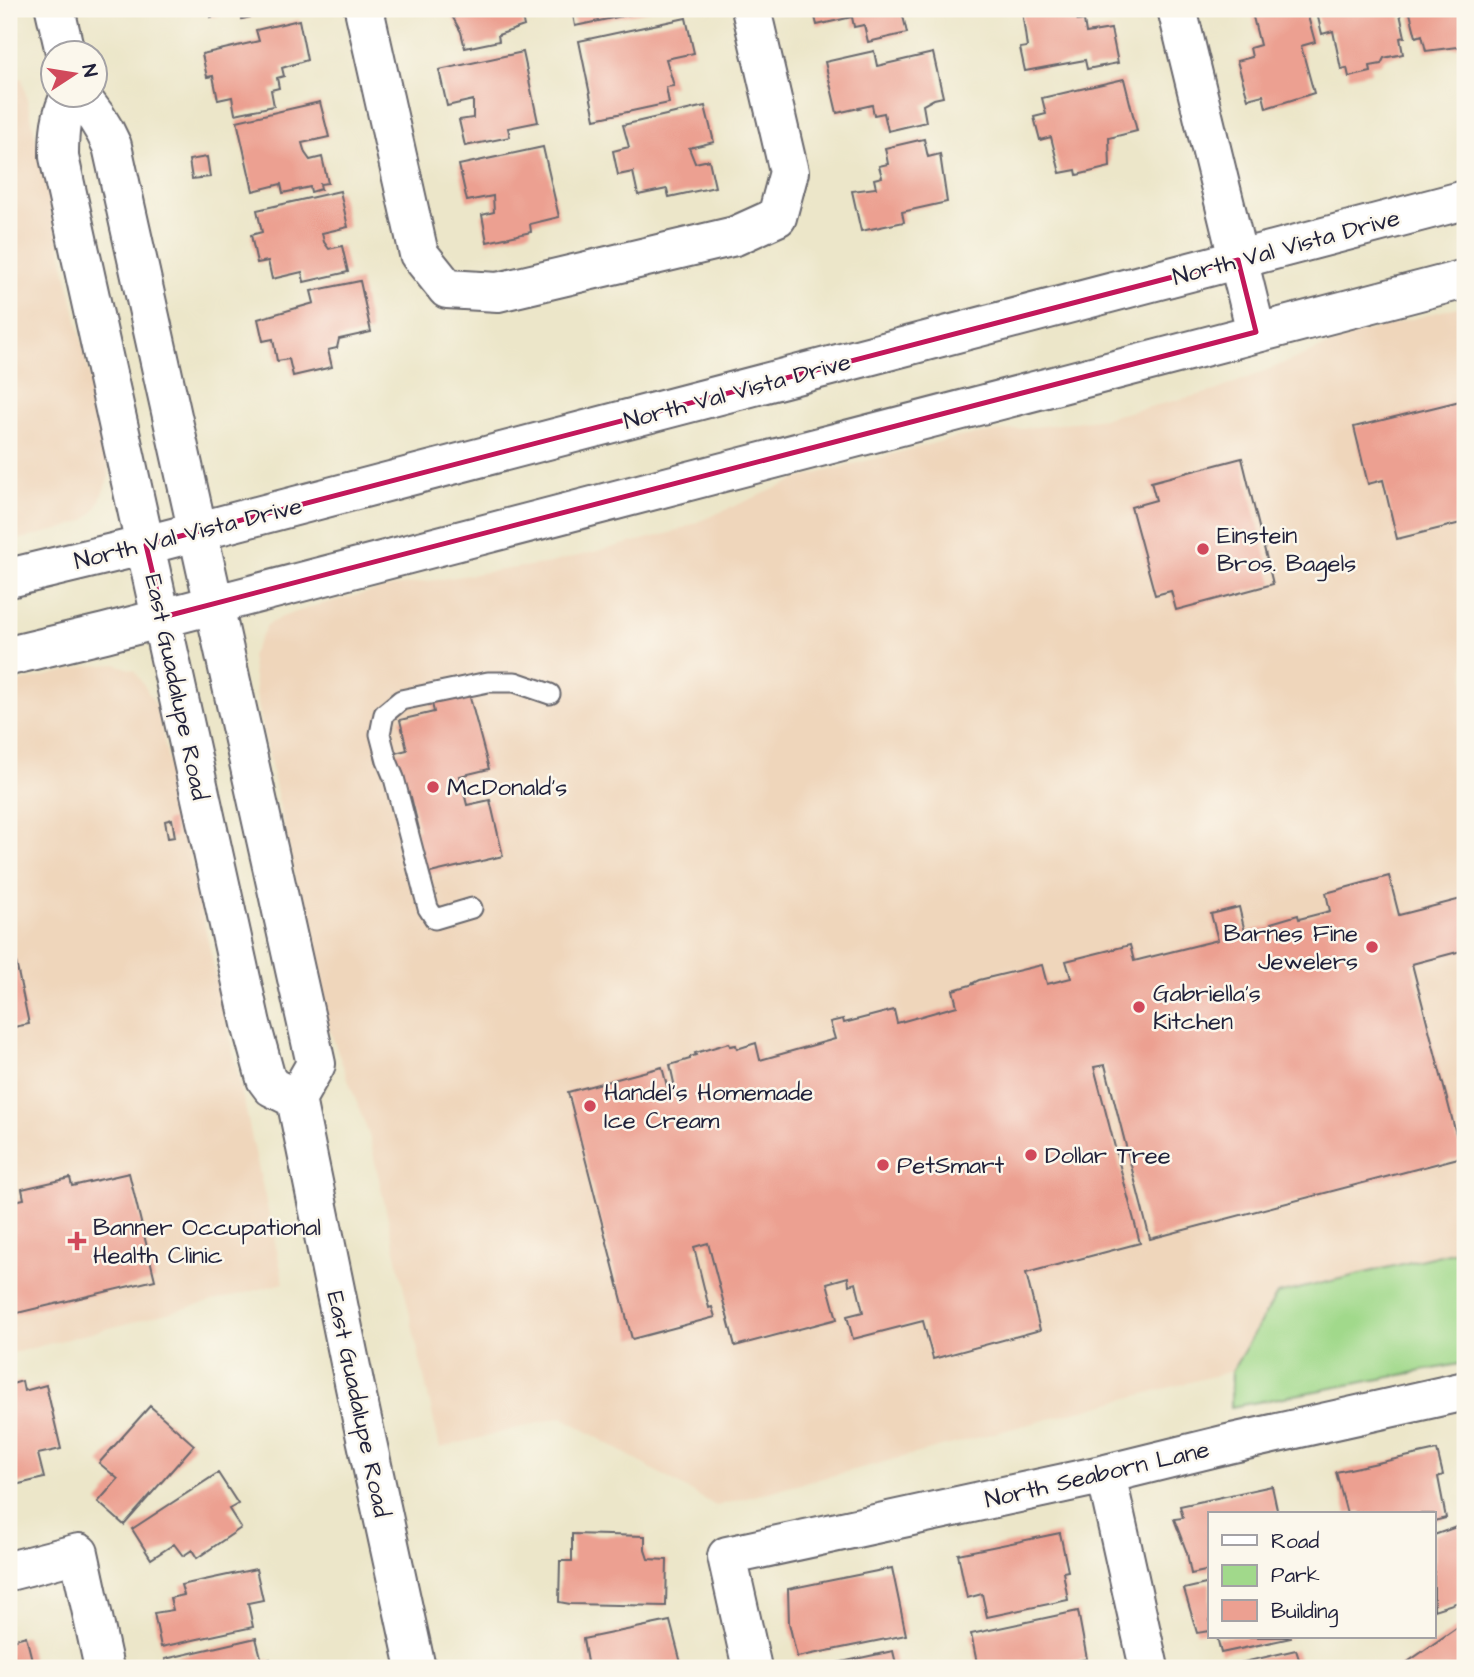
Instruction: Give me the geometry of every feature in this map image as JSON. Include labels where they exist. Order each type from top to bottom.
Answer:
[{"type":"main road","points":[[55,9],[62,38]]},
{"type":"main road","points":[[364,9],[419,254],[447,289],[498,292],[735,236],[778,218],[789,173],[751,9]]},
{"type":"main road","points":[[1177,9],[1256,332]]},
{"type":"main road","name":"East Guadalupe Road","points":[[65,108],[59,132],[60,157],[261,1068],[272,1087],[296,1099]]},
{"type":"main road","name":"East Guadalupe Road","points":[[88,108],[97,117],[112,146],[316,1064],[296,1099],[416,1668]]},
{"type":"main road","name":"North Val Vista Drive","points":[[9,578],[146,545],[1465,200]]},
{"type":"main road","points":[[9,656],[1465,279]]},
{"type":"main road","name":"North Seaborn Lane","points":[[752,1668],[727,1556],[1107,1474],[1465,1391]]},
{"type":"main road","points":[[1107,1474],[1149,1668]]},
{"type":"main road","points":[[9,1571],[79,1553],[104,1668]]},
{"type":"lane","points":[[472,908],[435,919],[428,908],[380,734],[384,714],[401,700],[488,682],[515,682],[550,694]]},
{"type":"highlighted area","points":[[1238,260],[1256,332],[163,617],[146,545]]},
{"type":"shaded area","points":[[22,78],[108,456],[109,477],[96,509],[86,520],[9,542],[9,81]]},
{"type":"shaded area","points":[[1465,305],[1465,1249],[1278,1294],[1232,1371],[716,1506],[562,1417],[440,1448],[369,1135],[325,1018],[257,700],[251,656],[267,625],[314,606],[395,586],[550,563],[674,532],[800,478],[958,437],[1104,418],[1215,391],[1358,333]]},
{"type":"shaded area","points":[[116,664],[135,671],[156,705],[284,1283],[9,1354],[9,685],[87,666]]},
{"type":"green space","points":[[1465,1249],[1465,1363],[1231,1407],[1232,1371],[1277,1294]]},
{"type":"building","points":[[209,9],[283,10],[242,19],[240,10],[211,17]]},
{"type":"building","points":[[448,9],[520,9],[524,26],[498,35],[499,41],[465,48],[461,32]]},
{"type":"building","points":[[572,9],[651,9],[651,10],[575,26]]},
{"type":"building","points":[[813,9],[915,9],[903,16],[907,33],[868,42],[864,25],[854,27],[852,17],[817,25]]},
{"type":"building","points":[[1072,9],[1078,21],[1084,20],[1086,33],[1111,29],[1118,63],[1087,69],[1085,60],[1025,71],[1020,48],[1027,47],[1022,11]]},
{"type":"building","points":[[1251,9],[1306,9],[1315,42],[1301,46],[1314,93],[1266,108],[1263,95],[1248,99],[1237,61],[1252,57],[1250,48],[1260,45]]},
{"type":"building","points":[[1316,9],[1399,9],[1405,37],[1400,38],[1403,54],[1384,58],[1381,64],[1370,66],[1371,72],[1349,77],[1347,68],[1341,69],[1333,31],[1322,34]]},
{"type":"building","points":[[1409,9],[1465,9],[1465,46],[1426,51],[1422,35],[1416,37]]},
{"type":"building","points":[[686,18],[694,53],[666,59],[674,86],[666,87],[669,103],[595,119],[579,41]]},
{"type":"building","points":[[299,20],[307,60],[282,68],[284,76],[277,78],[279,88],[271,90],[274,106],[235,114],[232,97],[218,100],[213,76],[207,77],[202,54],[259,41],[256,30]]},
{"type":"building","points":[[874,51],[877,66],[933,53],[943,97],[923,105],[926,122],[888,131],[884,113],[874,115],[872,105],[837,113],[825,62]]},
{"type":"building","points":[[523,52],[538,122],[508,128],[510,137],[465,146],[459,120],[473,118],[473,100],[447,106],[439,70]]},
{"type":"building","points":[[1124,79],[1137,131],[1109,138],[1110,167],[1077,175],[1076,170],[1060,173],[1051,137],[1040,140],[1034,117],[1046,114],[1042,98]]},
{"type":"building","points":[[320,102],[329,137],[302,143],[310,160],[322,157],[328,183],[320,184],[321,189],[311,192],[310,187],[283,193],[281,184],[253,191],[237,121]]},
{"type":"building","points":[[705,106],[714,142],[689,148],[695,163],[709,160],[715,187],[669,197],[667,189],[638,195],[633,172],[618,175],[613,151],[629,147],[623,125]]},
{"type":"building","points":[[924,139],[928,157],[940,154],[947,202],[902,212],[904,222],[861,231],[852,191],[876,188],[874,179],[882,177],[879,166],[888,164],[885,148]]},
{"type":"building","points":[[543,147],[559,217],[530,224],[531,232],[487,242],[482,215],[494,212],[493,196],[467,201],[459,165]]},
{"type":"building","points":[[207,157],[210,177],[192,179],[189,160]]},
{"type":"building","points":[[340,191],[348,227],[322,233],[329,249],[342,246],[348,272],[304,282],[302,272],[272,279],[268,261],[257,263],[251,235],[262,232],[257,210]]},
{"type":"building","points":[[360,281],[371,332],[339,339],[337,348],[328,350],[332,367],[293,376],[289,359],[277,361],[273,339],[263,341],[258,319],[314,303],[311,291]]},
{"type":"building","points":[[1460,401],[1461,404],[1465,403],[1465,522],[1397,539],[1383,480],[1368,484],[1354,427]]},
{"type":"building","name":"Einstein Bros. Bagels","points":[[1242,458],[1273,584],[1176,610],[1171,591],[1155,595],[1131,507],[1156,500],[1151,482]]},
{"type":"building","name":"McDonald's","points":[[468,690],[489,769],[460,776],[467,805],[490,800],[503,856],[426,874],[415,830],[419,829],[411,797],[406,798],[395,753],[407,750],[400,720],[434,712],[431,699]]},
{"type":"building","points":[[172,819],[175,837],[168,838],[165,821]]},
{"type":"building","points":[[1389,876],[1399,915],[1465,898],[1465,950],[1412,964],[1462,1157],[1150,1239],[1105,1065],[1094,1067],[1140,1243],[1026,1273],[1040,1330],[933,1359],[923,1321],[853,1339],[847,1316],[863,1312],[856,1283],[849,1285],[848,1277],[827,1283],[837,1319],[735,1346],[708,1243],[694,1247],[709,1308],[712,1307],[715,1317],[632,1339],[568,1092],[662,1067],[667,1086],[674,1083],[670,1065],[690,1059],[695,1053],[729,1043],[730,1046],[736,1045],[737,1049],[756,1043],[760,1060],[835,1039],[830,1022],[843,1019],[844,1023],[894,1010],[897,1023],[957,1006],[953,990],[979,980],[1042,965],[1047,984],[1071,978],[1066,961],[1130,945],[1134,961],[1218,940],[1211,914],[1239,907],[1245,932],[1272,926],[1271,923],[1298,915],[1299,919],[1330,911],[1326,893]]},
{"type":"building","points":[[9,929],[29,1024],[9,1028]]},
{"type":"building","name":"Banner Occupational Health Clinic","points":[[129,1173],[155,1280],[9,1315],[9,1202],[24,1199],[22,1189],[70,1178],[72,1186]]},
{"type":"building","points":[[22,1381],[24,1391],[46,1385],[61,1449],[38,1454],[44,1478],[15,1485],[9,1459],[9,1385]]},
{"type":"building","points":[[150,1406],[194,1445],[124,1525],[98,1502],[118,1479],[99,1463]]},
{"type":"building","points":[[1437,1450],[1443,1475],[1438,1477],[1446,1518],[1436,1520],[1436,1512],[1346,1512],[1336,1472]]},
{"type":"building","points":[[218,1473],[238,1504],[229,1509],[241,1528],[197,1558],[192,1550],[183,1556],[174,1544],[151,1559],[132,1529]]},
{"type":"building","points":[[1272,1486],[1278,1512],[1208,1512],[1208,1570],[1191,1574],[1187,1553],[1174,1519],[1183,1518],[1180,1506]]},
{"type":"building","points":[[1459,1526],[1465,1545],[1465,1575],[1461,1576],[1465,1600],[1436,1609],[1436,1534]]},
{"type":"building","points":[[1060,1533],[1068,1571],[1063,1572],[1068,1600],[987,1617],[982,1594],[967,1598],[958,1554]]},
{"type":"building","points":[[572,1534],[645,1536],[648,1559],[667,1560],[666,1606],[559,1602],[560,1561],[572,1561]]},
{"type":"building","points":[[892,1568],[906,1635],[797,1657],[789,1623],[788,1589]]},
{"type":"building","points":[[256,1569],[263,1600],[248,1603],[253,1627],[161,1647],[154,1613],[173,1610],[170,1598],[184,1595],[181,1585]]},
{"type":"building","points":[[1208,1583],[1208,1631],[1197,1633],[1184,1589]]},
{"type":"building","points":[[1078,1611],[1087,1659],[1069,1662],[1070,1668],[978,1668],[971,1634]]},
{"type":"building","points":[[670,1621],[682,1667],[588,1668],[583,1639]]},
{"type":"building","points":[[1465,1622],[1465,1668],[1399,1668]]},
{"type":"building","points":[[26,1636],[34,1668],[9,1668],[9,1641]]},
{"type":"building","points":[[256,1638],[262,1661],[270,1659],[272,1668],[167,1668],[165,1659]]},
{"type":"building","points":[[1217,1638],[1291,1638],[1221,1653]]},
{"type":"building","points":[[1296,1650],[1302,1668],[1222,1668],[1222,1667]]},
{"type":"building","points":[[893,1651],[897,1668],[818,1668],[818,1667]]},
{"type":"place","name":"Einstein Bros. Bagels","points":[[1203,549]]},
{"type":"place","name":"McDonald's","points":[[433,787]]},
{"type":"place","name":"Barnes Fine Jewelers","points":[[1372,947]]},
{"type":"place","name":"Gabriella's Kitchen","points":[[1139,1007]]},
{"type":"place","name":"Handel's Homemade Ice Cream","points":[[590,1106]]},
{"type":"place","name":"Dollar Tree","points":[[1031,1155]]},
{"type":"place","name":"PetSmart","points":[[883,1165]]},
{"type":"place","name":"Banner Occupational Health Clinic","points":[[77,1241]]}]
